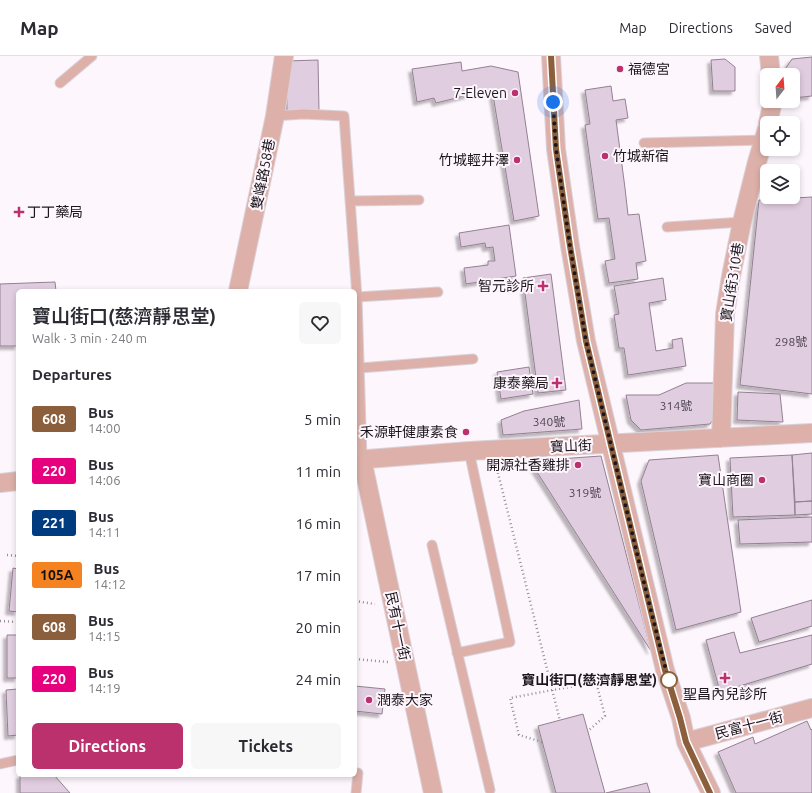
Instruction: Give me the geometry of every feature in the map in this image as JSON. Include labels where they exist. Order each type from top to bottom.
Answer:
[{"type":"street","name":"雙峰路58巷","points":[[238,289],[275,116],[284,56]]},
{"type":"street","points":[[550,56],[556,149],[586,341],[664,663],[686,742],[710,793]]},
{"type":"street","points":[[769,56],[770,68]]},
{"type":"street","name":"寶山街310巷","points":[[721,438],[725,314],[742,222],[760,153]]},
{"type":"street","name":"寶山街","points":[[359,459],[469,451],[812,433]]},
{"type":"street","name":"民有十一街","points":[[359,459],[406,664],[433,793]]},
{"type":"street","points":[[0,483],[16,481]]},
{"type":"street","name":"民富十一街","points":[[686,742],[812,708]]},
{"type":"lane","points":[[60,83],[92,56]]},
{"type":"lane","points":[[275,116],[303,114],[344,116],[356,289]]},
{"type":"lane","points":[[644,143],[760,132]]},
{"type":"lane","points":[[350,201],[419,200]]},
{"type":"lane","points":[[667,227],[742,222]]},
{"type":"lane","points":[[359,459],[360,368],[357,297],[438,292]]},
{"type":"lane","points":[[360,368],[473,359]]},
{"type":"lane","points":[[457,653],[510,642],[469,451]]},
{"type":"lane","points":[[432,545],[490,790]]},
{"type":"lane","points":[[0,764],[16,760]]},
{"type":"lane","points":[[356,793],[357,777]]},
{"type":"path","points":[[495,462],[560,721]]},
{"type":"path","points":[[7,554],[16,556]]},
{"type":"path","points":[[0,620],[16,622]]},
{"type":"path","points":[[357,659],[406,664]]},
{"type":"path","points":[[542,742],[519,735],[510,698],[596,682],[605,716],[588,731]]},
{"type":"building","points":[[812,57],[812,96],[800,97],[800,68],[786,68],[792,59]]},
{"type":"building","points":[[725,59],[735,67],[735,91],[713,91],[711,60]]},
{"type":"building","points":[[318,60],[319,111],[287,111],[286,61]]},
{"type":"building","name":"竹城輕井澤","points":[[461,62],[462,71],[491,66],[518,72],[539,216],[514,221],[492,89],[436,103],[434,98],[417,102],[412,69]]},
{"type":"building","name":"竹城新宿","points":[[611,86],[613,101],[625,99],[628,118],[616,120],[628,215],[639,214],[646,261],[636,263],[638,279],[609,283],[605,261],[615,259],[609,218],[598,219],[585,125],[590,124],[585,90]]},
{"type":"building","points":[[812,197],[812,394],[740,385],[759,200],[760,204],[800,204],[800,198]]},
{"type":"building","points":[[509,225],[516,276],[466,284],[464,268],[488,265],[488,261],[495,261],[493,247],[486,248],[485,243],[461,247],[459,233]]},
{"type":"building","points":[[551,274],[566,390],[538,393],[523,278]]},
{"type":"building","points":[[663,278],[666,300],[649,303],[656,351],[673,348],[672,340],[682,338],[686,366],[628,375],[624,348],[619,348],[614,315],[619,314],[614,286]]},
{"type":"building","points":[[55,282],[56,289],[16,289],[16,346],[0,346],[0,284]]},
{"type":"building","points":[[529,367],[533,394],[501,399],[497,372]]},
{"type":"building","points":[[686,383],[717,383],[718,413],[710,424],[641,430],[631,420],[626,395],[659,395]]},
{"type":"building","points":[[738,392],[780,394],[783,422],[737,420]]},
{"type":"building","points":[[579,400],[582,429],[503,435],[501,420],[524,411]]},
{"type":"building","points":[[812,453],[812,501],[795,502],[792,455]]},
{"type":"building","points":[[718,455],[741,612],[676,630],[641,481],[649,460]]},
{"type":"building","name":"寶山商圈","points":[[792,455],[795,515],[733,517],[730,458]]},
{"type":"building","points":[[601,456],[651,651],[530,461]]},
{"type":"building","points":[[812,501],[812,514],[795,515],[795,502]]},
{"type":"building","points":[[812,517],[812,542],[740,544],[738,520]]},
{"type":"building","points":[[13,568],[16,569],[16,612],[9,611]]},
{"type":"building","points":[[812,600],[812,626],[759,642],[751,618]]},
{"type":"building","points":[[734,632],[740,653],[812,635],[812,664],[720,692],[706,640]]},
{"type":"building","points":[[7,635],[16,635],[16,678],[7,678]]},
{"type":"building","name":"潤泰大家","points":[[357,686],[385,689],[382,714],[357,711]]},
{"type":"building","points":[[16,689],[16,735],[8,736],[6,690]]},
{"type":"building","points":[[583,714],[605,793],[556,793],[538,726]]},
{"type":"building","points":[[807,721],[811,730],[812,729],[812,793],[736,793],[718,752],[753,737],[755,744]]},
{"type":"building","points":[[20,777],[56,777],[70,793],[20,793]]},
{"type":"building","points":[[647,783],[650,793],[606,793]]},
{"type":"bus line","name":"608","points":[[551,56],[556,149],[586,341],[665,670],[686,742],[710,793]]},
{"type":"place","name":"福德宮","points":[[620,69]]},
{"type":"place","name":"7-Eleven","points":[[515,93]]},
{"type":"place","name":"竹城新宿","points":[[605,156]]},
{"type":"place","name":"竹城輕井澤","points":[[517,160]]},
{"type":"place","name":"丁丁藥局","points":[[19,212]]},
{"type":"place","name":"智元診所","points":[[543,286]]},
{"type":"place","name":"康泰藥局","points":[[557,383]]},
{"type":"place","name":"禾源軒健康素食","points":[[466,432]]},
{"type":"place","name":"開源社香雞排","points":[[578,465]]},
{"type":"place","name":"寶山商圈","points":[[762,480]]},
{"type":"place","name":"聖昌內兒診所","points":[[725,678]]},
{"type":"place","name":"寶山街口(慈濟靜思堂)","points":[[669,680]]},
{"type":"place","name":"潤泰大家","points":[[369,700]]},
{"type":"route","points":[[553,102],[556,149],[586,341],[669,682],[669,680]]}]
